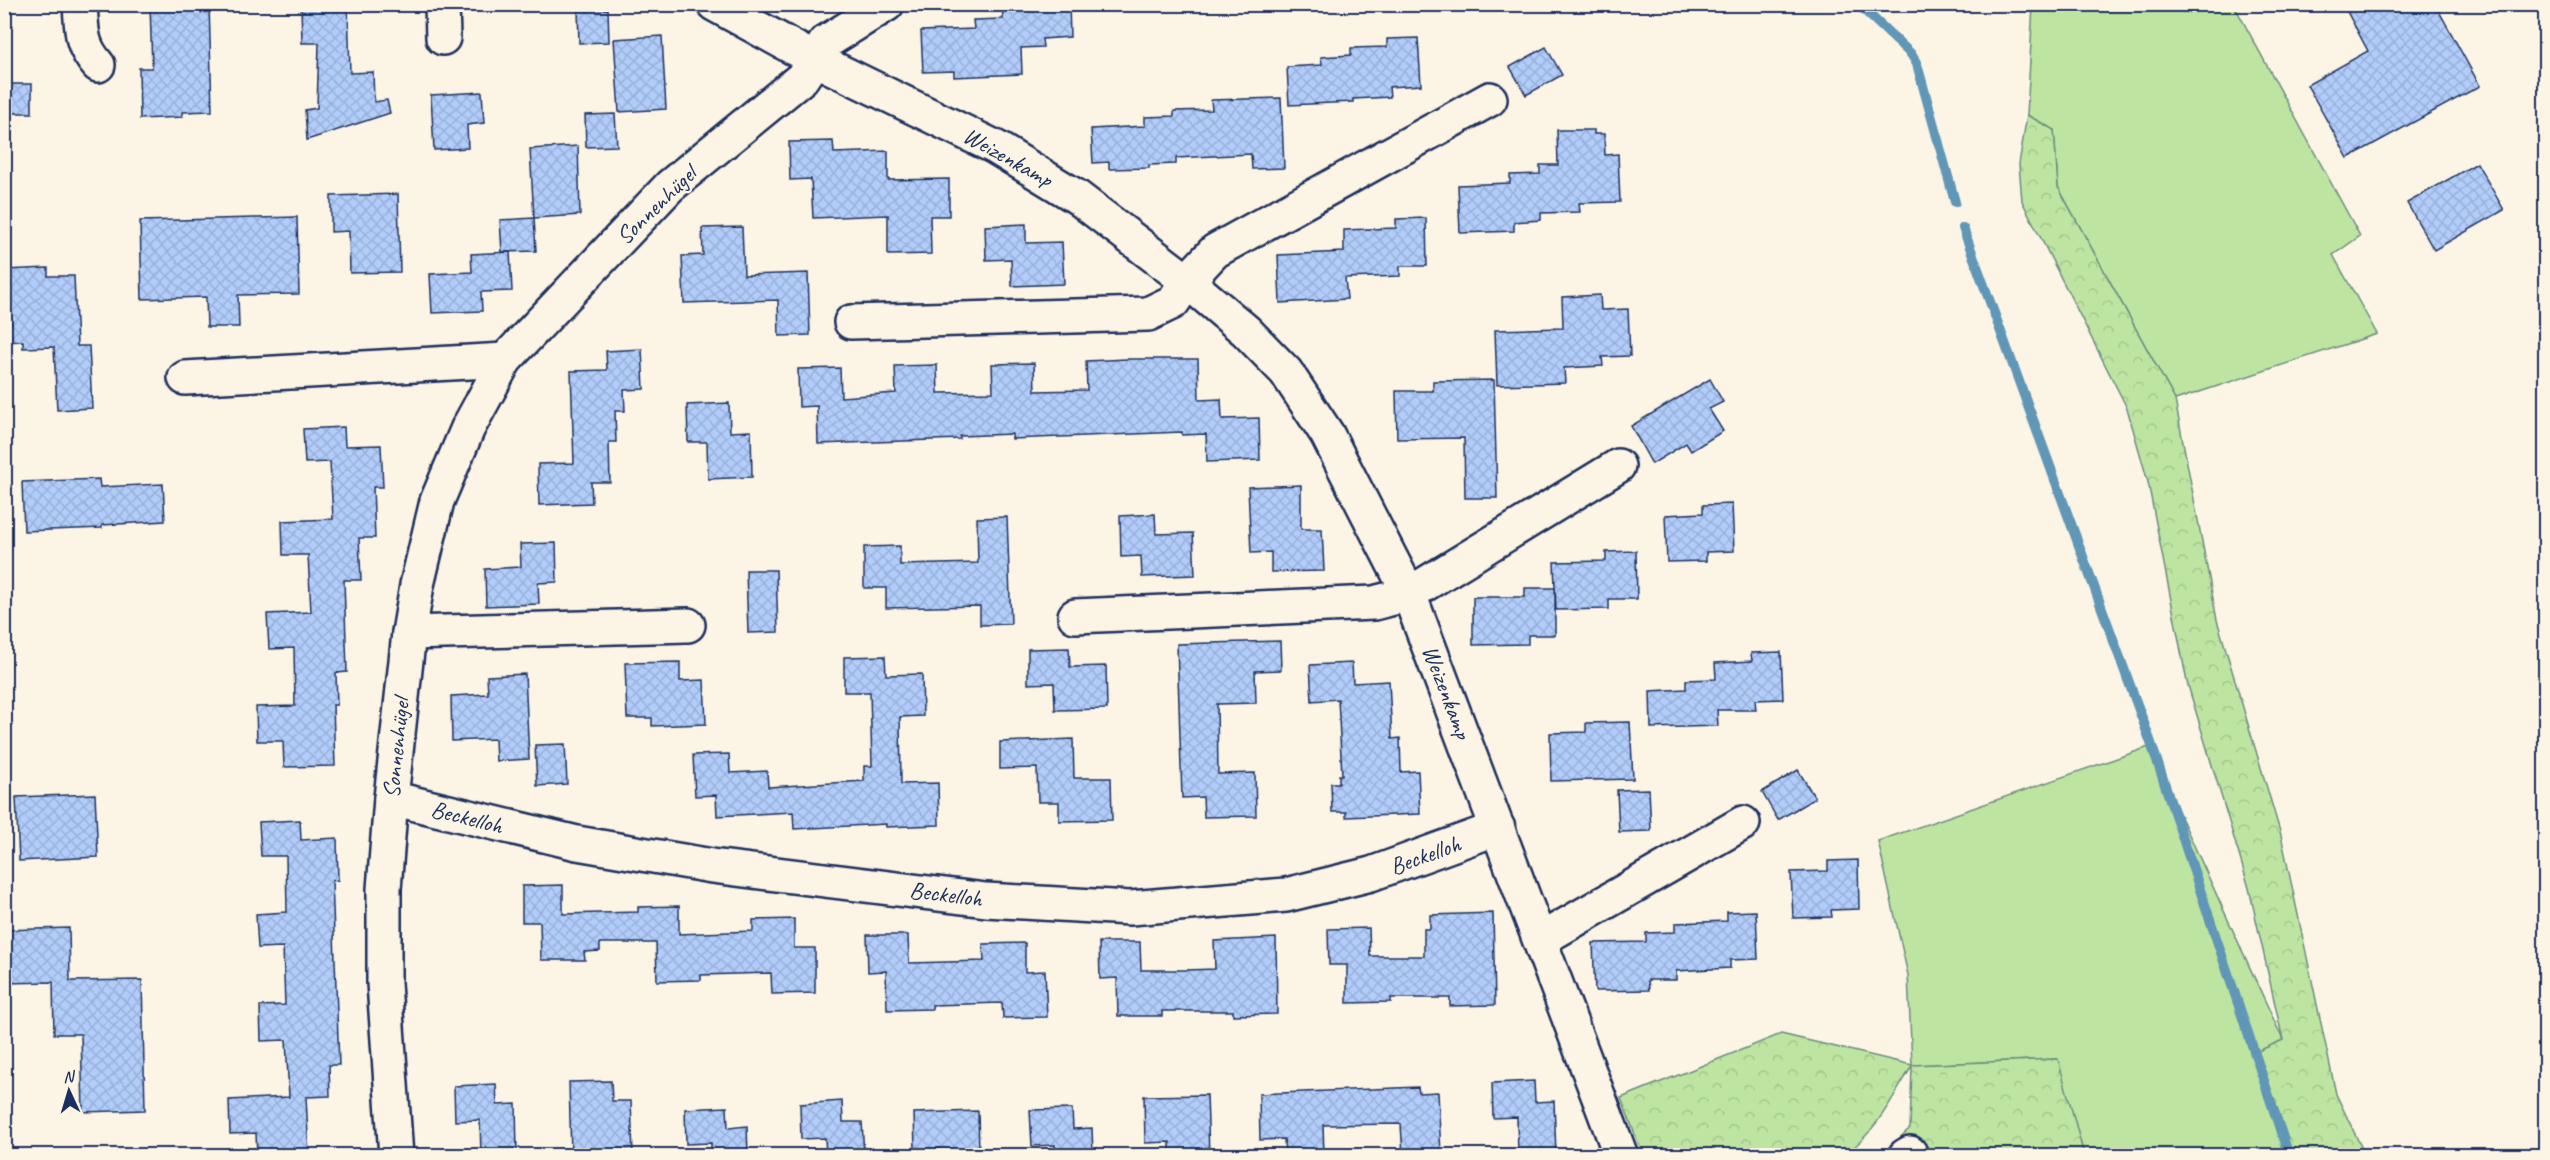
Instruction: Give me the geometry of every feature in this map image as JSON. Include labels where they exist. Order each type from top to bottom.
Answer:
[{"type":"street","points":[[80,4],[83,41],[86,51],[98,65]]},
{"type":"street","points":[[442,4],[443,38]]},
{"type":"street","name":"Weizenkamp","points":[[714,4],[814,59],[995,147],[1077,196],[1246,331],[1286,372],[1327,434],[1410,594],[1621,1155]]},
{"type":"street","points":[[814,59],[825,42],[887,4]]},
{"type":"street","name":"Sonnenhügel","points":[[396,1155],[384,983],[384,889],[391,798],[409,633],[417,585],[437,501],[468,428],[506,360],[670,186],[802,78],[814,59]]},
{"type":"street","points":[[851,322],[1148,314],[1173,302],[1186,281],[1215,251],[1490,99]]},
{"type":"street","points":[[185,378],[506,360]]},
{"type":"street","points":[[1076,616],[1374,603],[1410,594],[1618,466]]},
{"type":"street","points":[[409,633],[688,625]]},
{"type":"street","name":"Beckelloh","points":[[391,798],[577,843],[712,866],[986,900],[1130,908],[1286,895],[1371,874],[1498,828]]},
{"type":"street","points":[[1540,940],[1743,823]]},
{"type":"green space","points":[[2033,5],[2234,5],[2360,236],[2333,255],[2377,334],[2175,400],[2058,187],[2054,130],[2027,115]]},
{"type":"green space","points":[[2027,115],[2054,130],[2058,187],[2175,400],[2217,620],[2281,835],[2336,1094],[2365,1155],[2293,1155],[2258,1051],[2283,1040],[2249,888],[2187,682],[2148,482],[2127,408],[2022,201],[2019,164]]},
{"type":"green space","points":[[2149,747],[2283,1040],[2259,1052],[2293,1155],[2084,1155],[2057,1059],[1912,1065],[1908,975],[1878,841]]},
{"type":"green space","points":[[1781,1034],[1912,1065],[2058,1059],[2084,1155],[1882,1155],[1910,1128],[1912,1066],[1874,1126],[1844,1155],[1643,1155],[1621,1098]]},
{"type":"building","points":[[150,4],[209,4],[212,111],[182,112],[182,117],[140,119],[139,68],[152,68]]},
{"type":"building","points":[[301,4],[348,4],[350,73],[373,72],[374,102],[387,100],[390,113],[307,140],[305,110],[317,108],[319,43],[302,43]]},
{"type":"building","points":[[1002,4],[1069,4],[1070,37],[1042,39],[1043,47],[1021,48],[1022,74],[954,77],[954,71],[923,72],[921,31],[974,29],[973,20],[1003,19]]},
{"type":"building","points":[[2343,4],[2435,4],[2480,86],[2348,158],[2307,85],[2368,51]]},
{"type":"building","points":[[608,9],[609,42],[579,43],[578,10]]},
{"type":"building","points":[[662,36],[666,109],[619,112],[614,39]]},
{"type":"building","points":[[1418,38],[1421,85],[1389,87],[1390,97],[1353,99],[1353,102],[1289,105],[1287,67],[1322,65],[1321,57],[1351,55],[1351,48],[1387,47],[1387,39]]},
{"type":"building","points":[[1546,47],[1562,75],[1526,95],[1510,67]]},
{"type":"building","points":[[4,84],[32,84],[32,113],[4,113]]},
{"type":"building","points":[[482,92],[484,123],[467,125],[468,148],[434,150],[431,95]]},
{"type":"building","points":[[1281,98],[1284,168],[1252,169],[1251,154],[1176,158],[1176,164],[1149,165],[1149,168],[1109,169],[1109,162],[1093,163],[1091,129],[1145,126],[1145,117],[1174,116],[1174,111],[1212,110],[1211,100]]},
{"type":"building","points":[[615,114],[617,146],[586,147],[585,115]]},
{"type":"building","points":[[1557,130],[1594,130],[1594,134],[1604,134],[1605,155],[1618,154],[1620,202],[1579,203],[1580,212],[1541,213],[1541,220],[1514,222],[1514,231],[1460,233],[1458,185],[1510,183],[1510,175],[1540,174],[1540,165],[1558,165]]},
{"type":"building","points":[[833,141],[834,153],[888,151],[888,180],[949,179],[949,216],[930,216],[931,254],[888,255],[888,215],[813,218],[811,179],[790,180],[789,142]]},
{"type":"building","points":[[578,146],[580,215],[534,218],[530,149]]},
{"type":"building","points":[[2477,163],[2504,210],[2434,250],[2407,203]]},
{"type":"building","points":[[398,194],[400,272],[350,273],[349,231],[331,232],[331,196]]},
{"type":"building","points":[[297,217],[299,294],[238,295],[239,327],[207,327],[206,297],[142,299],[140,221]]},
{"type":"building","points":[[534,218],[536,251],[502,252],[500,220]]},
{"type":"building","points":[[1426,218],[1427,266],[1400,266],[1400,276],[1345,278],[1347,299],[1280,303],[1278,255],[1344,252],[1344,230],[1396,228],[1396,219]]},
{"type":"building","points":[[1026,224],[1026,243],[1062,242],[1064,284],[1012,286],[1011,259],[986,260],[985,226]]},
{"type":"building","points":[[742,227],[744,275],[808,273],[810,335],[779,336],[778,300],[684,303],[682,256],[703,255],[702,228]]},
{"type":"building","points":[[510,252],[512,291],[481,292],[482,311],[432,313],[430,274],[472,272],[471,254]]},
{"type":"building","points":[[48,268],[48,276],[74,276],[77,346],[89,346],[92,408],[57,410],[54,347],[23,348],[23,341],[4,342],[4,270]]},
{"type":"building","points":[[1600,295],[1601,310],[1628,309],[1630,356],[1602,357],[1603,366],[1564,368],[1565,383],[1497,385],[1495,330],[1563,328],[1562,297]]},
{"type":"building","points":[[642,349],[644,389],[624,390],[625,411],[615,411],[616,442],[609,442],[610,482],[591,482],[592,503],[539,505],[538,464],[574,463],[571,371],[607,370],[606,351]]},
{"type":"building","points":[[1198,359],[1199,400],[1221,399],[1222,419],[1259,418],[1260,460],[1207,462],[1206,434],[1182,435],[1182,432],[1012,439],[1012,434],[960,436],[960,439],[818,444],[817,406],[799,407],[798,369],[840,368],[841,397],[896,393],[895,366],[937,365],[938,393],[993,392],[992,364],[1034,363],[1035,391],[1087,390],[1086,361]]},
{"type":"building","points":[[1710,379],[1723,402],[1709,409],[1723,431],[1691,451],[1686,443],[1652,464],[1631,426]]},
{"type":"building","points":[[1494,380],[1497,498],[1465,498],[1464,438],[1397,439],[1396,391],[1433,391],[1433,381]]},
{"type":"building","points":[[729,403],[730,432],[751,431],[752,477],[708,479],[707,442],[688,442],[687,405]]},
{"type":"building","points":[[344,427],[345,446],[381,445],[383,487],[373,487],[375,538],[359,538],[361,580],[344,580],[347,672],[336,673],[337,705],[333,705],[335,766],[284,767],[283,741],[257,741],[256,707],[295,706],[294,648],[269,649],[267,614],[311,612],[308,555],[283,555],[282,521],[333,519],[330,462],[305,463],[303,429]]},
{"type":"building","points":[[99,479],[100,487],[163,484],[165,521],[102,525],[102,528],[24,531],[22,482]]},
{"type":"building","points":[[1301,485],[1301,529],[1322,529],[1324,571],[1271,572],[1271,552],[1251,553],[1248,487]]},
{"type":"building","points":[[1732,504],[1734,551],[1706,552],[1706,561],[1667,562],[1665,515],[1703,513],[1703,505]]},
{"type":"building","points":[[1155,514],[1156,534],[1193,533],[1195,575],[1142,577],[1141,556],[1121,557],[1120,516]]},
{"type":"building","points":[[1007,517],[1011,624],[980,625],[980,606],[886,608],[886,588],[864,588],[864,547],[900,546],[900,565],[978,563],[977,518]]},
{"type":"building","points":[[556,543],[557,582],[538,583],[539,604],[486,606],[485,569],[521,567],[520,544]]},
{"type":"building","points":[[1636,551],[1637,599],[1609,599],[1609,609],[1556,610],[1554,562],[1606,561],[1606,552]]},
{"type":"building","points":[[746,570],[776,570],[778,632],[748,633]]},
{"type":"building","points":[[1525,588],[1555,588],[1555,635],[1528,635],[1528,644],[1473,645],[1473,597],[1525,597]]},
{"type":"building","points":[[1280,641],[1281,670],[1255,671],[1256,703],[1217,704],[1218,774],[1255,773],[1256,816],[1204,817],[1203,797],[1182,798],[1177,644]]},
{"type":"building","points":[[1069,648],[1070,667],[1106,666],[1107,709],[1055,710],[1054,683],[1028,684],[1028,649]]},
{"type":"building","points":[[1781,652],[1783,699],[1755,700],[1756,710],[1717,710],[1718,726],[1651,728],[1650,691],[1686,689],[1686,680],[1716,679],[1715,663],[1752,661],[1751,653]]},
{"type":"building","points":[[885,656],[886,675],[922,674],[923,716],[900,717],[901,784],[938,783],[939,825],[886,827],[886,824],[794,829],[793,812],[717,816],[716,795],[695,796],[693,755],[729,754],[730,773],[767,771],[768,787],[864,781],[864,766],[872,766],[870,692],[844,692],[844,657]]},
{"type":"building","points":[[680,662],[680,681],[704,680],[706,724],[652,726],[652,718],[627,718],[625,663]]},
{"type":"building","points":[[1352,663],[1353,683],[1389,681],[1392,739],[1400,738],[1401,772],[1418,771],[1420,814],[1346,817],[1346,812],[1332,812],[1331,783],[1339,783],[1339,775],[1342,775],[1338,699],[1312,701],[1310,665]]},
{"type":"building","points":[[525,674],[529,759],[496,761],[495,739],[452,741],[451,696],[488,694],[487,676]]},
{"type":"building","points":[[1630,722],[1633,779],[1551,781],[1550,733],[1586,732],[1586,723]]},
{"type":"building","points":[[1073,739],[1074,778],[1111,778],[1112,820],[1059,821],[1059,802],[1038,802],[1037,768],[1000,769],[1000,742]]},
{"type":"building","points":[[565,744],[567,784],[537,786],[535,745]]},
{"type":"building","points":[[1798,770],[1815,798],[1778,820],[1762,792]]},
{"type":"building","points":[[1649,789],[1651,831],[1619,832],[1617,790]]},
{"type":"building","points":[[95,794],[98,857],[19,861],[16,797]]},
{"type":"building","points":[[300,820],[301,840],[337,838],[338,880],[332,881],[339,1065],[329,1065],[330,1096],[306,1097],[309,1155],[257,1155],[256,1133],[230,1134],[229,1100],[289,1097],[286,1040],[261,1041],[260,1006],[285,1005],[283,947],[258,948],[256,914],[287,912],[286,856],[261,856],[259,822]]},
{"type":"building","points":[[1858,860],[1859,909],[1831,910],[1832,917],[1793,918],[1791,872],[1828,871],[1828,861]]},
{"type":"building","points":[[563,885],[563,914],[638,912],[638,907],[679,906],[679,934],[753,931],[753,920],[794,919],[794,948],[815,948],[815,993],[772,994],[771,973],[701,975],[701,980],[657,981],[656,943],[600,943],[600,951],[584,952],[585,960],[541,960],[540,922],[522,922],[522,886]]},
{"type":"building","points":[[1756,911],[1758,959],[1730,960],[1730,968],[1676,971],[1676,980],[1648,980],[1649,990],[1595,991],[1593,943],[1646,942],[1646,933],[1675,932],[1675,923],[1727,921],[1727,912]]},
{"type":"building","points":[[1493,913],[1495,1005],[1450,1006],[1450,998],[1391,998],[1391,1002],[1347,1003],[1347,965],[1329,965],[1328,929],[1369,928],[1370,956],[1424,956],[1424,929],[1430,929],[1430,915]]},
{"type":"building","points":[[69,928],[70,981],[142,980],[145,1110],[83,1112],[81,1034],[54,1034],[53,982],[4,983],[4,930]]},
{"type":"building","points":[[867,935],[908,935],[909,963],[984,961],[983,944],[1025,943],[1025,972],[1045,971],[1047,1017],[1003,1018],[1002,1003],[932,1005],[932,1009],[887,1010],[886,971],[868,972]]},
{"type":"building","points":[[1276,938],[1277,1014],[1233,1015],[1233,1011],[1162,1011],[1162,1016],[1118,1016],[1117,978],[1100,979],[1099,942],[1140,942],[1141,970],[1186,970],[1215,969],[1214,941]]},
{"type":"building","points":[[611,1081],[612,1101],[631,1101],[633,1155],[571,1155],[569,1082]]},
{"type":"building","points":[[1534,1081],[1535,1102],[1554,1101],[1556,1155],[1518,1155],[1517,1117],[1493,1118],[1492,1083]]},
{"type":"building","points":[[496,1084],[497,1105],[516,1104],[517,1155],[481,1155],[480,1120],[455,1121],[454,1086]]},
{"type":"building","points":[[1418,1087],[1419,1093],[1438,1092],[1441,1155],[1403,1155],[1401,1124],[1323,1125],[1324,1155],[1285,1155],[1284,1139],[1260,1140],[1259,1094]]},
{"type":"building","points":[[1207,1095],[1209,1155],[1170,1155],[1170,1142],[1145,1143],[1144,1096]]},
{"type":"building","points":[[842,1101],[843,1122],[862,1122],[864,1155],[826,1155],[825,1138],[801,1139],[800,1104]]},
{"type":"building","points":[[727,1107],[728,1128],[747,1126],[748,1155],[711,1155],[711,1143],[686,1144],[685,1109]]},
{"type":"building","points":[[1072,1109],[1073,1129],[1092,1128],[1093,1155],[1056,1155],[1055,1145],[1032,1146],[1030,1110]]},
{"type":"building","points":[[978,1111],[979,1155],[940,1155],[940,1149],[915,1150],[914,1113]]},
{"type":"waterway","points":[[1858,4],[1911,54],[1917,64],[1955,202]]},
{"type":"waterway","points":[[1963,228],[2150,740],[2289,1156]]}]
